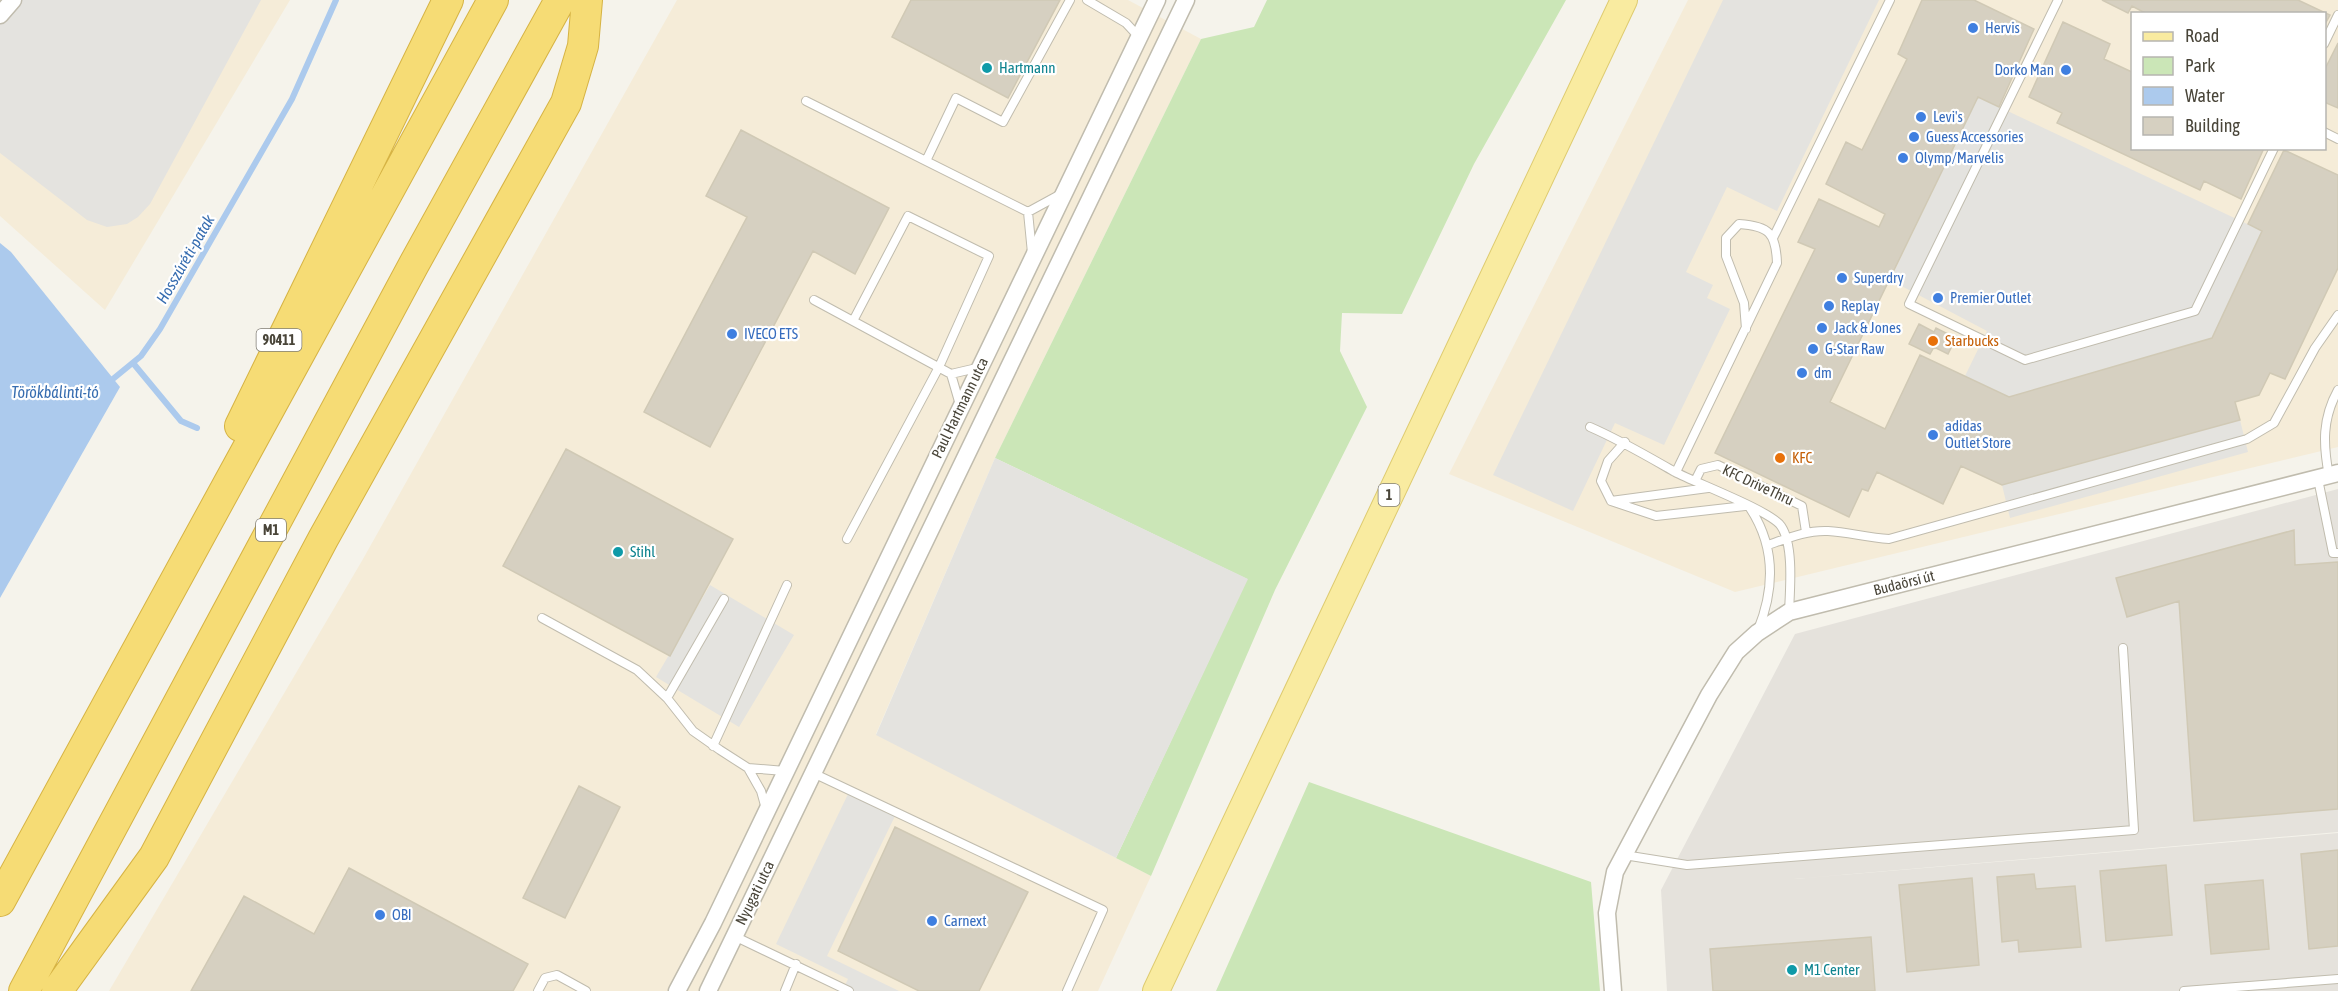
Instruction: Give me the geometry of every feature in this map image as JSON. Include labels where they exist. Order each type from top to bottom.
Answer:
[{"type":"highway","points":[[407,81],[435,0]]},
{"type":"highway","name":"90411","points":[[162,604],[259,382],[448,0]]},
{"type":"highway","points":[[0,902],[493,0]]},
{"type":"highway","name":"M1","points":[[24,991],[407,277],[560,0]]},
{"type":"highway","points":[[522,71],[576,0]]},
{"type":"highway","points":[[57,991],[154,857],[323,539],[566,103],[583,46],[587,0]]},
{"type":"main road","name":"1","points":[[1156,991],[1624,0]]},
{"type":"street","points":[[0,15],[13,0]]},
{"type":"street","name":"Paul Hartmann utca","points":[[765,814],[1157,0]]},
{"type":"street","name":"Paul Hartmann utca","points":[[802,796],[1186,0]]},
{"type":"street","name":"Budaörsi út","points":[[1613,991],[1607,912],[1613,884],[1624,855],[1709,695],[1736,652],[1757,633],[1789,612],[2329,476]]},
{"type":"street","name":"Nyugati utca","points":[[708,991],[802,796]]},
{"type":"street","name":"Nyugati utca","points":[[677,991],[765,814]]},
{"type":"lane","points":[[926,161],[956,98],[1003,122],[1070,0]]},
{"type":"lane","points":[[1087,0],[1126,23],[1139,37]]},
{"type":"lane","points":[[1773,238],[1890,0]]},
{"type":"lane","points":[[2057,1],[1909,304],[2025,360],[2195,310],[2273,150]]},
{"type":"lane","points":[[2326,42],[2338,15]]},
{"type":"lane","points":[[806,101],[1028,212]]},
{"type":"lane","points":[[1028,212],[1064,193]]},
{"type":"lane","points":[[1028,212],[1032,257]]},
{"type":"lane","points":[[847,539],[939,367],[989,256],[909,216],[853,321]]},
{"type":"lane","points":[[1676,472],[1746,328],[1777,263],[1776,242],[1773,238],[1758,225],[1738,224],[1726,238],[1726,256],[1744,303],[1746,328]]},
{"type":"lane","points":[[814,300],[951,374],[961,408]]},
{"type":"lane","points":[[1768,545],[1806,532],[1845,532],[1863,538],[1888,539],[2259,433],[2274,423],[2315,348],[2338,315]]},
{"type":"lane","points":[[951,374],[981,366]]},
{"type":"lane","points":[[2338,390],[2328,408],[2324,429],[2333,553],[2338,553]]},
{"type":"lane","points":[[1590,427],[1625,442],[1676,472],[1780,524],[1787,539],[1789,612]]},
{"type":"lane","points":[[1625,442],[1608,461],[1601,481],[1611,501],[1656,516],[1748,506]]},
{"type":"lane","name":"KFC DriveThru","points":[[1695,481],[1701,469],[1718,465],[1802,506],[1806,532]]},
{"type":"lane","points":[[1611,501],[1709,488]]},
{"type":"lane","points":[[1748,506],[1761,525],[1768,545],[1771,578],[1766,610],[1757,633]]},
{"type":"lane","points":[[713,746],[787,585]]},
{"type":"lane","points":[[667,698],[724,599]]},
{"type":"lane","points":[[542,618],[637,670],[667,698],[693,731],[713,746],[748,768],[785,771]]},
{"type":"lane","points":[[1624,855],[1687,865],[2134,831],[2123,648]]},
{"type":"lane","points":[[748,768],[761,791],[765,814]]},
{"type":"lane","points":[[813,773],[1103,910],[1067,991]]},
{"type":"lane","points":[[734,936],[849,991]]},
{"type":"lane","points":[[785,991],[796,964]]},
{"type":"lane","points":[[538,991],[545,978],[558,975],[586,991]]},
{"type":"lane","points":[[2184,991],[2287,987],[2338,979]]},
{"type":"shaded area","points":[[0,0],[290,0],[105,310],[0,216]]},
{"type":"shaded area","points":[[12,0],[261,0],[150,204],[138,217],[127,224],[107,227],[87,220],[0,153],[0,15]]},
{"type":"shaded area","points":[[677,0],[1128,0],[1201,39],[995,458],[876,734],[1151,876],[1098,991],[109,991],[363,559]]},
{"type":"shaded area","name":"Premier Outlet","points":[[1688,0],[2338,0],[2338,447],[1735,592],[1449,474]]},
{"type":"shaded area","points":[[1723,0],[1879,0],[1777,211],[1727,187],[1686,272],[1713,285],[1707,298],[1730,309],[1664,445],[1615,423],[1573,511],[1493,475]]},
{"type":"shaded area","points":[[1978,97],[2262,231],[2212,338],[2009,397],[1965,376],[1987,331],[1890,280]]},
{"type":"shaded area","points":[[2240,420],[2248,452],[2010,518],[2002,485]]},
{"type":"shaded area","points":[[995,458],[1248,579],[1116,858],[876,735]]},
{"type":"shaded area","points":[[2338,489],[2338,832],[1794,879],[2338,833],[2338,991],[1667,991],[1661,890],[1795,634]]},
{"type":"shaded area","points":[[710,585],[794,635],[739,727],[656,677]]},
{"type":"shaded area","points":[[849,792],[896,814],[827,956],[899,991],[842,991],[848,979],[776,944]]},
{"type":"green space","points":[[1267,0],[1566,0],[1474,164],[1402,314],[1342,313],[1340,351],[1367,407],[1275,590],[1151,876],[1116,858],[1247,579],[995,458],[1201,39],[1254,27]]},
{"type":"green space","points":[[1309,782],[1591,882],[1600,991],[1216,991]]},
{"type":"water","name":"Törökbálinti-tó","points":[[0,243],[11,252],[120,387],[0,598]]},
{"type":"building","name":"Hartmann","points":[[911,0],[1060,0],[1008,98],[892,37]]},
{"type":"building","points":[[1922,0],[1974,0],[2034,29],[1999,107],[1978,97],[1830,402],[1885,429],[1920,355],[2009,397],[2212,338],[2262,231],[2248,224],[2284,150],[2338,175],[2338,268],[2285,379],[2270,373],[2259,395],[2235,402],[2240,420],[2002,485],[1961,466],[1943,504],[1877,472],[1868,491],[1862,489],[1849,517],[1715,453],[1815,249],[1798,242],[1819,199],[1879,227],[1885,214],[1826,184],[1846,142],[1862,150],[1907,59],[1898,54]]},
{"type":"building","points":[[2102,0],[2298,0],[2324,12],[2143,12],[2132,6],[2128,13]]},
{"type":"building","points":[[2063,22],[2110,44],[2104,59],[2131,72],[2131,150],[2263,150],[2241,199],[2204,181],[2200,190],[2057,123],[2062,113],[2029,97]]},
{"type":"building","points":[[2338,43],[2338,108],[2326,103],[2326,67]]},
{"type":"building","points":[[741,130],[889,208],[855,274],[813,251],[710,447],[644,412],[747,217],[706,196]]},
{"type":"building","name":"Starbucks","points":[[1919,324],[1934,332],[1936,328],[1956,338],[1948,354],[1934,347],[1930,354],[1909,344]]},
{"type":"building","name":"Stihl","points":[[566,449],[733,539],[670,656],[503,566]]},
{"type":"building","points":[[2294,530],[2295,565],[2338,562],[2338,809],[2194,821],[2179,601],[2127,617],[2116,578]]},
{"type":"building","points":[[579,786],[620,807],[565,918],[523,898]]},
{"type":"building","name":"Carnext","points":[[895,827],[1028,892],[979,991],[919,991],[838,951]]},
{"type":"building","points":[[2338,850],[2338,946],[2309,949],[2301,854]]},
{"type":"building","points":[[2166,865],[2172,935],[2106,941],[2100,871]]},
{"type":"building","name":"OBI","points":[[349,868],[528,964],[513,991],[191,991],[244,896],[314,934]]},
{"type":"building","points":[[2034,874],[2036,889],[2075,886],[2081,947],[2019,952],[2018,940],[2002,942],[1997,877]]},
{"type":"building","points":[[1972,878],[1979,965],[1907,972],[1899,885]]},
{"type":"building","points":[[2263,880],[2269,949],[2211,954],[2205,885]]},
{"type":"building","name":"M1 Center","points":[[1871,937],[1875,991],[1713,991],[1710,949]]},
{"type":"waterway","name":"Hosszúréti-patak","points":[[108,383],[141,356],[160,329],[292,99],[336,0]]},
{"type":"waterway","points":[[133,363],[181,421],[197,428]]},
{"type":"place","name":"Hervis","points":[[1973,28]]},
{"type":"place","name":"Hartmann","points":[[987,68]]},
{"type":"place","name":"Dorko Man","points":[[2066,70]]},
{"type":"place","name":"Levi's","points":[[1921,117]]},
{"type":"place","name":"Guess Accessories","points":[[1914,137]]},
{"type":"place","name":"Olymp/Marvelis","points":[[1903,158]]},
{"type":"place","name":"Superdry","points":[[1842,278]]},
{"type":"place","name":"Premier Outlet","points":[[1938,298]]},
{"type":"place","name":"Replay","points":[[1829,306]]},
{"type":"place","name":"Jack & Jones","points":[[1822,328]]},
{"type":"place","name":"IVECO ETS","points":[[732,334]]},
{"type":"place","name":"Starbucks","points":[[1933,341]]},
{"type":"place","name":"G-Star Raw","points":[[1813,349]]},
{"type":"place","name":"dm","points":[[1802,373]]},
{"type":"place","name":"adidas Outlet Store","points":[[1933,435]]},
{"type":"place","name":"KFC","points":[[1780,458]]},
{"type":"place","name":"Stihl","points":[[618,552]]},
{"type":"place","name":"OBI","points":[[380,915]]},
{"type":"place","name":"Carnext","points":[[932,921]]},
{"type":"place","name":"M1 Center","points":[[1792,970]]}]
